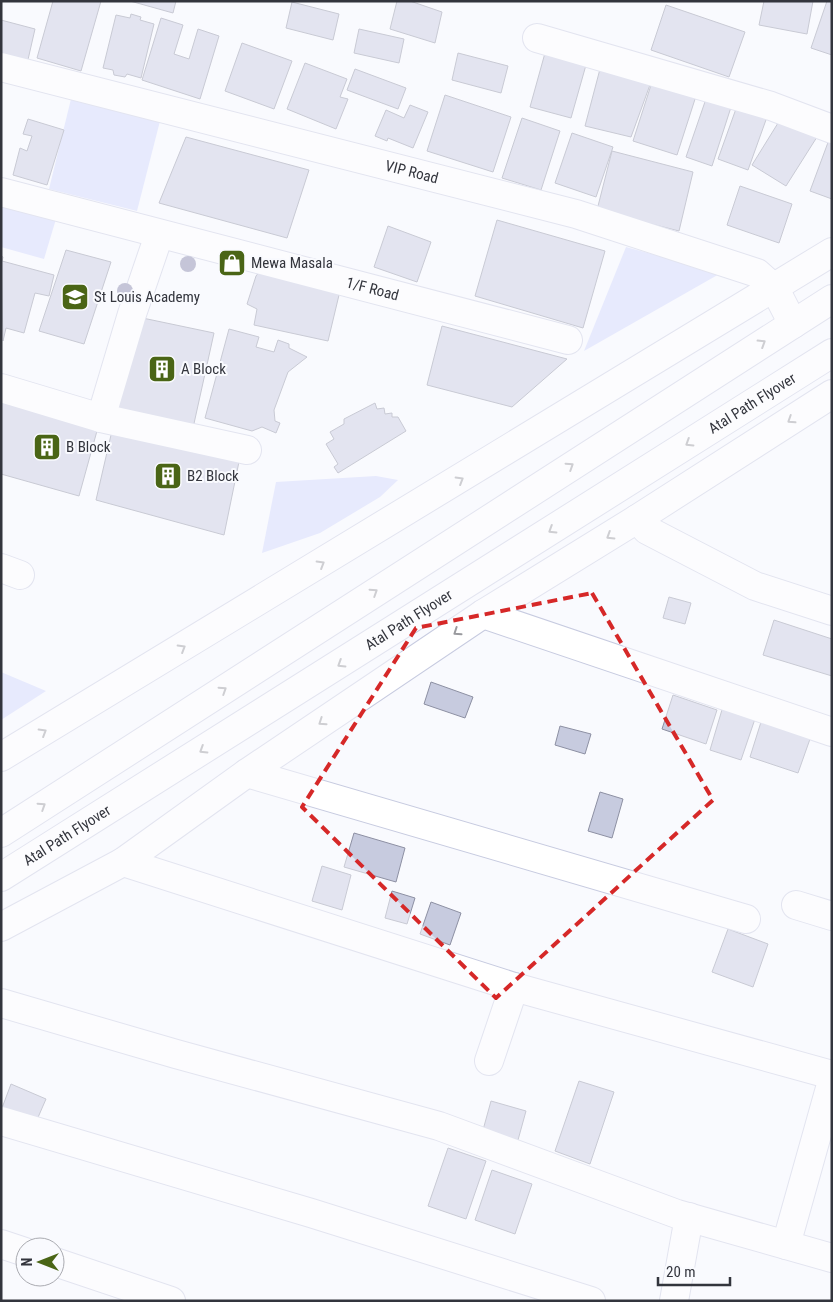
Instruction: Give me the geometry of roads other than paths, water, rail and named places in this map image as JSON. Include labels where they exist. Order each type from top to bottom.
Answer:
[{"type":"street","points":[[537,38],[771,106],[832,130]]},
{"type":"street","name":"VIP Road","points":[[1,66],[576,214],[758,273],[775,289],[793,324]]},
{"type":"street","name":"1/F Road","points":[[1,192],[159,235],[568,340]]},
{"type":"street","points":[[101,418],[132,314],[159,235]]},
{"type":"street","points":[[1,757],[775,289],[832,252]]},
{"type":"street","points":[[1,833],[832,299]]},
{"type":"street","name":"Atal Path Flyover","points":[[1,877],[827,363]]},
{"type":"street","points":[[1,388],[101,418],[247,450]]},
{"type":"street","points":[[1,926],[123,862],[247,773],[483,614],[637,520],[832,394]]},
{"type":"street","points":[[637,520],[647,530],[756,586],[832,611]]},
{"type":"street","points":[[483,614],[832,732]]},
{"type":"street","points":[[247,773],[746,919]]},
{"type":"street","points":[[123,862],[514,987],[832,1075]]},
{"type":"street","points":[[796,905],[832,916]]},
{"type":"street","points":[[489,1061],[514,987]]},
{"type":"street","points":[[1,1002],[176,1054],[439,1126],[689,1217],[832,1258]]},
{"type":"street","points":[[786,1245],[832,1080]]},
{"type":"street","points":[[1,1121],[311,1213],[591,1301]]},
{"type":"street","points":[[674,1301],[689,1217]]},
{"type":"street","points":[[1,1244],[15,1249]]},
{"type":"street","points":[[65,1265],[171,1301]]},
{"type":"place","name":"Mewa Masala","points":[[232,263]]},
{"type":"place","name":"St Louis Academy","points":[[75,297]]},
{"type":"place","name":"A Block","points":[[162,369]]},
{"type":"place","name":"B Block","points":[[47,447]]},
{"type":"place","name":"B2 Block","points":[[168,476]]}]
